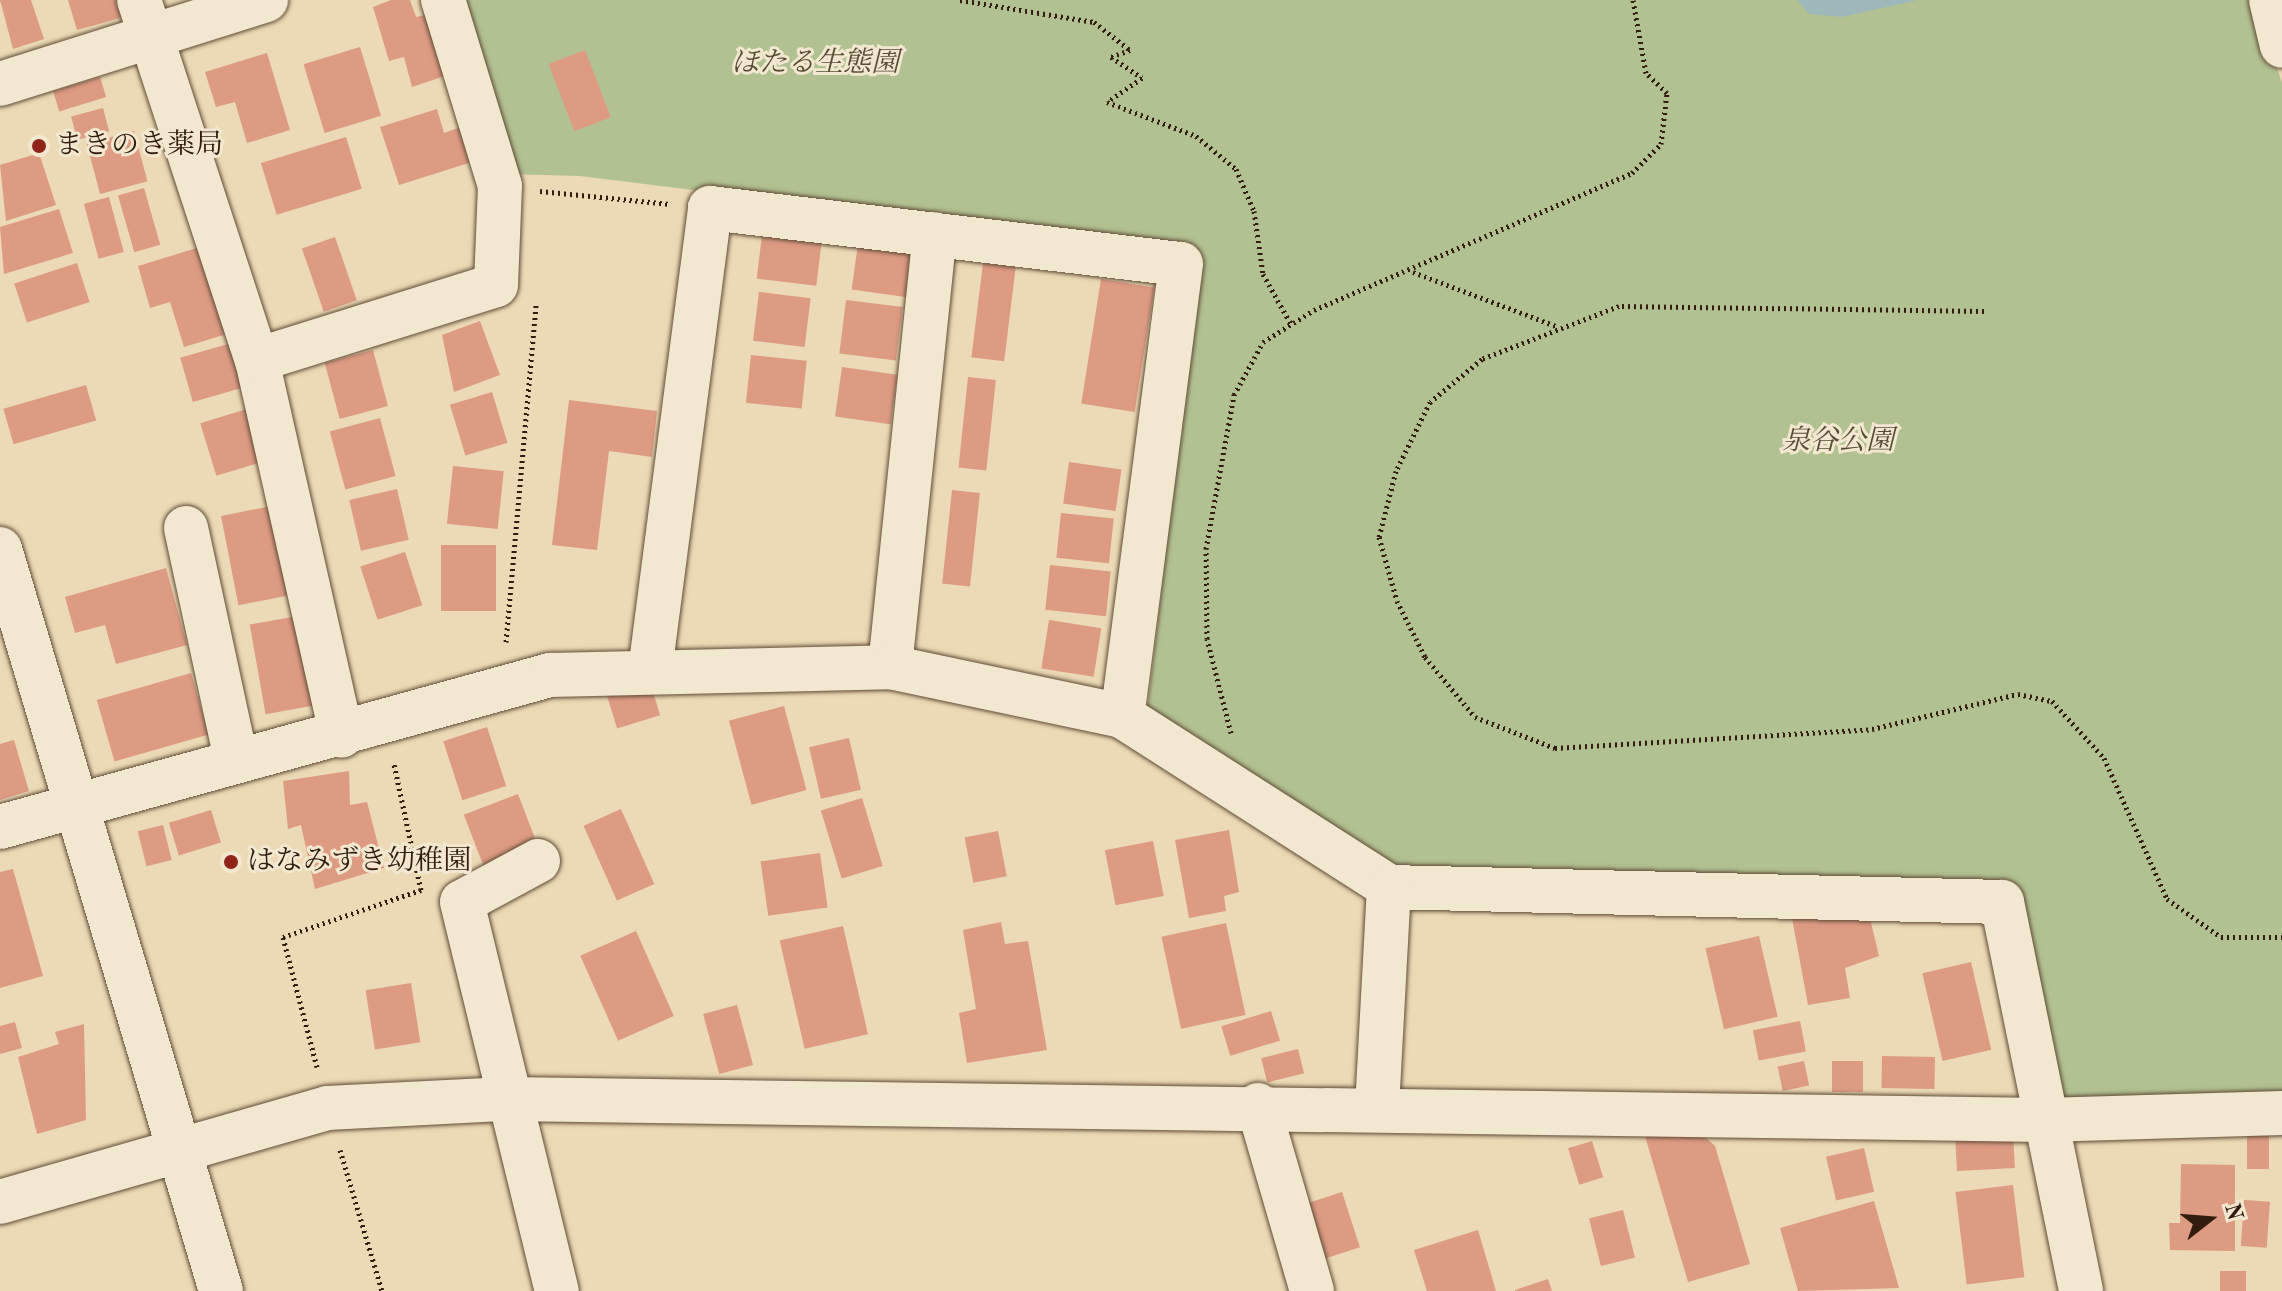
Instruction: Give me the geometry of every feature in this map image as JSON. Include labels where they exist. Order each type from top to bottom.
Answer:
[{"type":"street","points":[[0,84],[144,18],[266,0]]},
{"type":"street","points":[[257,360],[496,285],[520,182],[443,0]]},
{"type":"street","points":[[2271,0],[2282,46]]},
{"type":"street","points":[[144,18],[257,360],[342,736]]},
{"type":"street","points":[[650,671],[710,208],[1181,264],[1122,716]]},
{"type":"street","points":[[890,667],[935,234]]},
{"type":"street","points":[[186,528],[236,760]]},
{"type":"street","points":[[0,549],[78,802],[221,1291]]},
{"type":"street","points":[[0,827],[78,802],[236,760],[342,736],[550,675],[890,667],[1122,716],[1389,887],[2002,902],[2081,1291]]},
{"type":"street","points":[[538,861],[462,902],[507,1099],[557,1291]]},
{"type":"street","points":[[1377,1108],[1389,887]]},
{"type":"street","points":[[0,1202],[178,1146],[327,1108],[507,1099],[1258,1105],[2044,1120],[2282,1113]]},
{"type":"street","points":[[1258,1105],[1312,1291]]},
{"type":"path","points":[[960,0],[1094,22],[1130,50],[1111,57],[1142,78],[1107,102],[1196,136],[1236,169],[1254,211],[1263,274],[1291,324]]},
{"type":"path","points":[[1234,740],[1207,639],[1206,549],[1234,395],[1263,342],[1291,324],[1632,173],[1661,144],[1667,93],[1646,73],[1633,0]]},
{"type":"path","points":[[520,182],[546,192]]},
{"type":"path","points":[[520,182],[546,192],[710,208]]},
{"type":"path","points":[[544,207],[546,192]]},
{"type":"path","points":[[1412,272],[1556,326]]},
{"type":"path","points":[[494,646],[508,641],[538,285]]},
{"type":"path","points":[[1984,311],[1619,306],[1556,326],[1482,359],[1430,402],[1396,471],[1379,537],[1397,601],[1425,657],[1475,717],[1555,748],[1872,729],[2018,694],[2052,701],[2104,758],[2167,899],[2221,937],[2282,937]]},
{"type":"path","points":[[382,1291],[327,1108],[283,937],[421,890],[385,721]]},
{"type":"green space","name":"泉谷公園","points":[[458,0],[2254,0],[2282,83],[2282,1093],[2063,1104],[2021,889],[1410,876],[1147,714],[1201,253],[580,176],[508,174]]},
{"type":"water","points":[[1797,0],[1918,0],[1842,17],[1809,14]]},
{"type":"building","points":[[0,0],[31,0],[44,39],[13,49]]},
{"type":"building","points":[[68,0],[119,0],[124,17],[77,30]]},
{"type":"building","points":[[391,0],[410,0],[416,17],[429,14],[445,76],[412,87],[404,57],[389,61],[373,7]]},
{"type":"building","points":[[360,47],[381,116],[325,133],[304,64]]},
{"type":"building","points":[[585,50],[611,117],[574,131],[549,64]]},
{"type":"building","points":[[267,53],[290,130],[247,143],[235,102],[216,107],[205,72]]},
{"type":"building","points":[[100,77],[106,97],[59,111],[53,91]]},
{"type":"building","points":[[103,108],[109,131],[77,140],[71,117]]},
{"type":"building","points":[[437,109],[444,133],[461,127],[472,162],[399,185],[380,127]]},
{"type":"building","points":[[134,131],[147,181],[100,194],[87,144]]},
{"type":"building","points":[[346,137],[362,189],[277,215],[261,163]]},
{"type":"building","points":[[39,153],[56,205],[6,221],[0,165]]},
{"type":"building","points":[[144,188],[160,245],[134,252],[118,195]]},
{"type":"building","points":[[109,197],[124,252],[99,259],[84,204]]},
{"type":"building","points":[[59,209],[73,253],[4,274],[0,227]]},
{"type":"building","points":[[764,219],[824,226],[816,286],[757,279]]},
{"type":"building","points":[[335,237],[357,300],[324,312],[302,248]]},
{"type":"building","points":[[859,237],[914,245],[907,297],[852,289]]},
{"type":"building","points":[[200,247],[227,334],[184,347],[170,302],[150,308],[138,266]]},
{"type":"building","points":[[77,263],[90,302],[27,322],[14,283]]},
{"type":"building","points":[[983,263],[1016,267],[1004,361],[971,357]]},
{"type":"building","points":[[1101,279],[1154,287],[1135,412],[1081,403]]},
{"type":"building","points":[[759,292],[811,298],[805,347],[753,341]]},
{"type":"building","points":[[846,300],[903,307],[896,361],[839,354]]},
{"type":"building","points":[[480,321],[500,375],[454,392],[442,335]]},
{"type":"building","points":[[235,342],[248,386],[193,402],[180,358]]},
{"type":"building","points":[[373,350],[388,406],[340,419],[325,363]]},
{"type":"building","points":[[751,355],[807,361],[802,409],[746,403]]},
{"type":"building","points":[[842,367],[897,375],[890,424],[835,417]]},
{"type":"building","points":[[968,377],[996,380],[986,470],[958,468]]},
{"type":"building","points":[[86,385],[96,421],[14,444],[3,409]]},
{"type":"building","points":[[492,392],[507,443],[465,456],[450,405]]},
{"type":"building","points":[[569,400],[657,411],[652,457],[609,451],[597,550],[552,545]]},
{"type":"building","points":[[250,408],[266,461],[216,476],[200,423]]},
{"type":"building","points":[[380,418],[396,476],[345,489],[330,431]]},
{"type":"building","points":[[1069,462],[1121,469],[1116,511],[1063,504]]},
{"type":"building","points":[[453,466],[504,471],[498,529],[447,524]]},
{"type":"building","points":[[397,489],[409,540],[361,551],[349,500]]},
{"type":"building","points":[[952,490],[980,493],[970,586],[942,583]]},
{"type":"building","points":[[277,505],[294,594],[238,605],[221,516]]},
{"type":"building","points":[[1061,513],[1114,519],[1109,563],[1056,558]]},
{"type":"building","points":[[441,545],[496,545],[496,611],[441,611]]},
{"type":"building","points":[[405,552],[422,605],[378,620],[360,567]]},
{"type":"building","points":[[1050,565],[1111,571],[1106,616],[1045,610]]},
{"type":"building","points":[[166,568],[187,645],[116,664],[105,625],[75,633],[65,597]]},
{"type":"building","points":[[298,616],[314,706],[266,714],[250,625]]},
{"type":"building","points":[[1049,620],[1101,628],[1094,677],[1041,668]]},
{"type":"building","points":[[191,673],[209,735],[114,762],[97,700]]},
{"type":"building","points":[[649,679],[660,715],[617,728],[606,692]]},
{"type":"building","points":[[784,706],[807,790],[751,805],[729,721]]},
{"type":"building","points":[[487,727],[506,786],[462,800],[443,741]]},
{"type":"building","points":[[849,738],[861,790],[821,799],[809,747]]},
{"type":"building","points":[[14,740],[29,791],[0,800],[0,744]]},
{"type":"building","points":[[349,771],[350,805],[367,802],[384,868],[315,889],[301,825],[288,829],[283,781]]},
{"type":"building","points":[[518,794],[538,847],[484,868],[464,815]]},
{"type":"building","points":[[862,798],[883,866],[842,878],[821,811]]},
{"type":"building","points":[[621,809],[654,884],[617,901],[584,826]]},
{"type":"building","points":[[211,810],[221,843],[179,855],[169,823]]},
{"type":"building","points":[[163,825],[172,860],[146,866],[138,831]]},
{"type":"building","points":[[1229,830],[1239,892],[1224,896],[1226,911],[1189,918],[1175,840]]},
{"type":"building","points":[[998,831],[1007,876],[973,883],[965,837]]},
{"type":"building","points":[[1153,841],[1164,896],[1116,905],[1105,850]]},
{"type":"building","points":[[820,853],[828,907],[768,916],[761,861]]},
{"type":"building","points":[[13,869],[43,976],[0,988],[0,872]]},
{"type":"building","points":[[1789,902],[1869,914],[1879,956],[1845,968],[1850,998],[1808,1005]]},
{"type":"building","points":[[1001,922],[1005,944],[1028,941],[1047,1050],[967,1063],[959,1013],[976,1009],[963,930]]},
{"type":"building","points":[[1226,923],[1246,1015],[1181,1029],[1161,937]]},
{"type":"building","points":[[843,926],[868,1034],[805,1049],[780,941]]},
{"type":"building","points":[[636,931],[674,1016],[618,1041],[580,956]]},
{"type":"building","points":[[1759,936],[1778,1017],[1724,1029],[1705,948]]},
{"type":"building","points":[[1971,962],[1991,1050],[1943,1061],[1922,973]]},
{"type":"building","points":[[411,983],[420,1042],[375,1049],[366,990]]},
{"type":"building","points":[[737,1005],[753,1065],[719,1074],[703,1014]]},
{"type":"building","points":[[1271,1011],[1280,1041],[1230,1056],[1221,1026]]},
{"type":"building","points":[[1800,1021],[1806,1051],[1759,1061],[1753,1030]]},
{"type":"building","points":[[15,1022],[22,1048],[0,1054],[0,1026]]},
{"type":"building","points":[[84,1024],[86,1120],[37,1134],[18,1057],[59,1044],[55,1032]]},
{"type":"building","points":[[1298,1049],[1304,1073],[1267,1082],[1261,1058]]},
{"type":"building","points":[[1882,1056],[1935,1057],[1934,1089],[1881,1088]]},
{"type":"building","points":[[1804,1061],[1809,1085],[1783,1091],[1778,1067]]},
{"type":"building","points":[[1832,1061],[1863,1061],[1863,1092],[1832,1092]]},
{"type":"building","points":[[2013,1132],[2015,1168],[1957,1171],[1955,1135]]},
{"type":"building","points":[[1702,1134],[1715,1146],[1750,1264],[1688,1282],[1645,1136]]},
{"type":"building","points":[[2247,1135],[2269,1135],[2269,1169],[2247,1169]]},
{"type":"building","points":[[1592,1141],[1603,1177],[1579,1185],[1568,1148]]},
{"type":"building","points":[[1864,1148],[1874,1192],[1836,1201],[1826,1157]]},
{"type":"building","points":[[2181,1164],[2235,1165],[2235,1251],[2170,1250],[2169,1223],[2180,1223]]},
{"type":"building","points":[[2013,1185],[2024,1277],[1967,1284],[1955,1192]]},
{"type":"building","points":[[1342,1192],[1360,1247],[1320,1260],[1302,1205]]},
{"type":"building","points":[[2244,1200],[2270,1202],[2267,1248],[2241,1246]]},
{"type":"building","points":[[1874,1201],[1899,1288],[1798,1291],[1780,1228]]},
{"type":"building","points":[[1623,1210],[1635,1258],[1601,1266],[1589,1218]]},
{"type":"building","points":[[1478,1230],[1496,1291],[1427,1291],[1414,1250]]},
{"type":"building","points":[[2220,1271],[2246,1271],[2246,1291],[2220,1291]]},
{"type":"building","points":[[1548,1279],[1552,1291],[1515,1291],[1515,1290]]},
{"type":"place","name":"まきのき薬局","points":[[39,146]]},
{"type":"place","name":"はなみずき幼稚園","points":[[231,862]]},
{"type":"park label","name":"ほたる生態園","points":[[815,64]]}]
